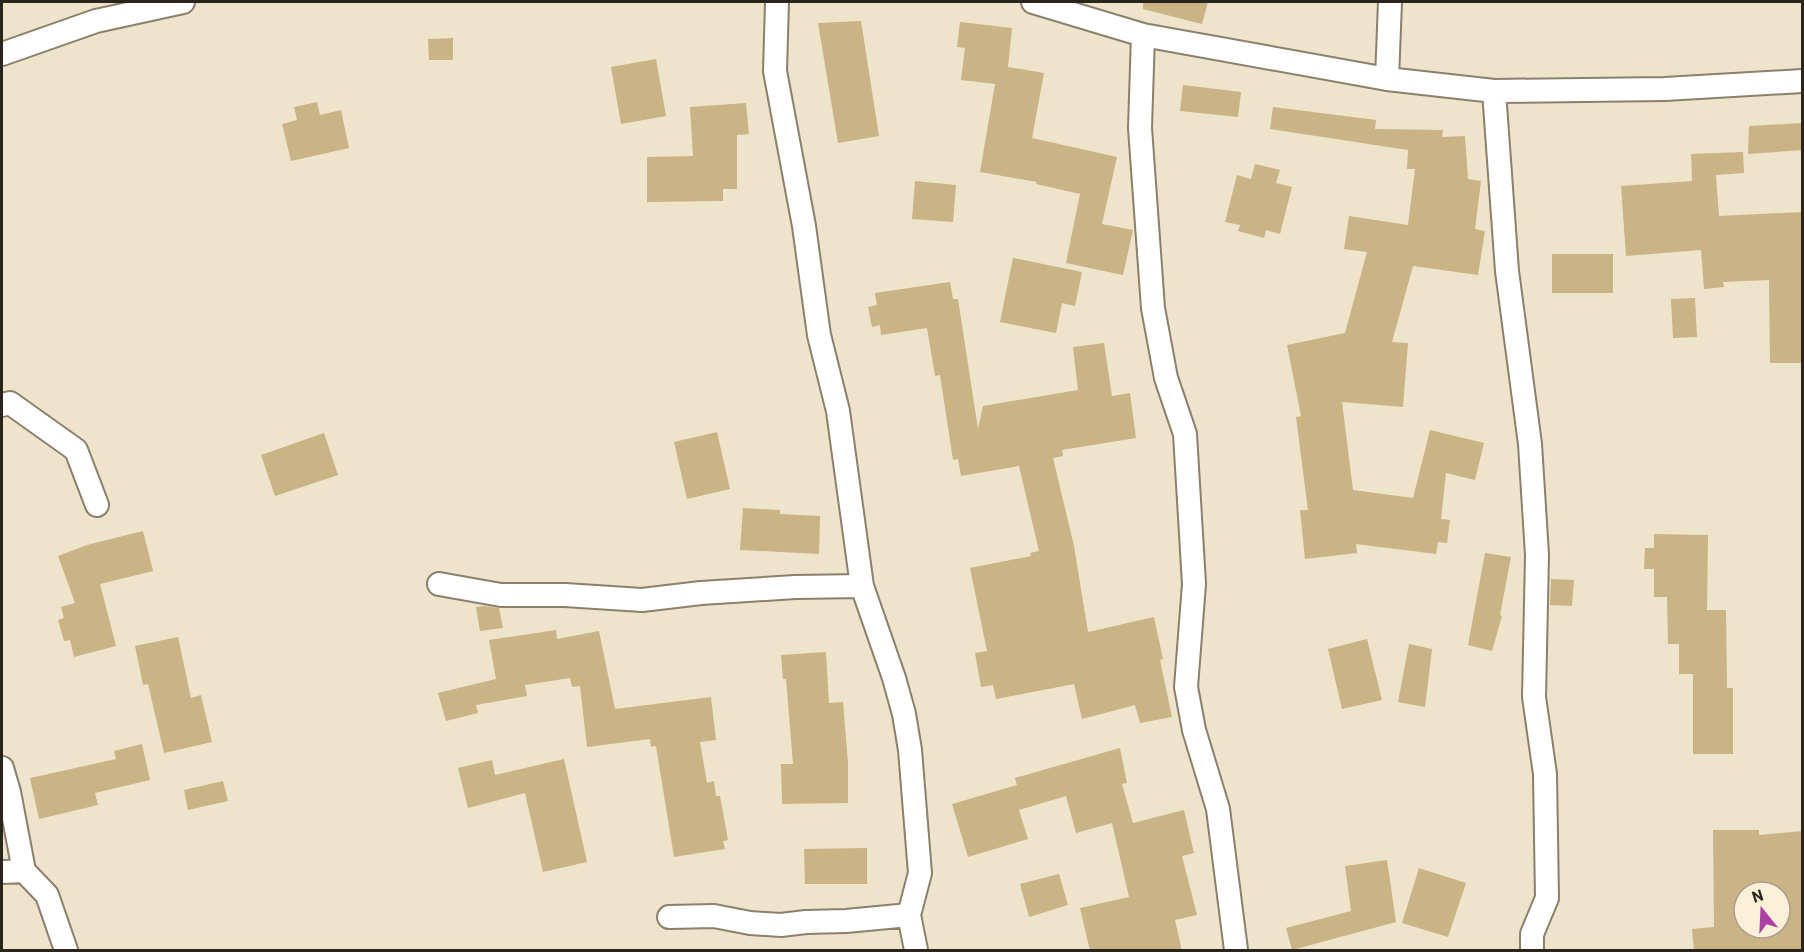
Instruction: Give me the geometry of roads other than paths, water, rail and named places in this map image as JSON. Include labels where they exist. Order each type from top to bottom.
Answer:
[{"type":"street","points":[[2,54],[96,21],[183,2]]},
{"type":"street","points":[[777,2],[775,71],[804,226],[819,335],[838,411],[862,586],[894,678],[904,714],[910,750],[920,873],[909,915],[916,951]]},
{"type":"street","points":[[1033,2],[1143,34],[1387,79],[1494,91],[1665,89],[1803,81]]},
{"type":"street","points":[[1387,79],[1390,2]]},
{"type":"street","points":[[1143,34],[1140,128],[1154,308],[1166,378],[1185,434],[1194,584],[1185,687],[1194,730],[1218,809],[1236,951]]},
{"type":"street","points":[[1494,91],[1507,271],[1530,444],[1537,555],[1534,697],[1545,774],[1547,898],[1532,934],[1532,951]]},
{"type":"street","points":[[2,405],[10,403],[76,450],[97,505]]},
{"type":"street","points":[[439,584],[501,595],[565,595],[642,600],[701,593],[795,587],[862,586]]},
{"type":"street","points":[[2,768],[9,792],[13,871],[47,894],[66,951]]},
{"type":"street","points":[[669,916],[714,916],[781,926],[806,922],[909,915]]}]
